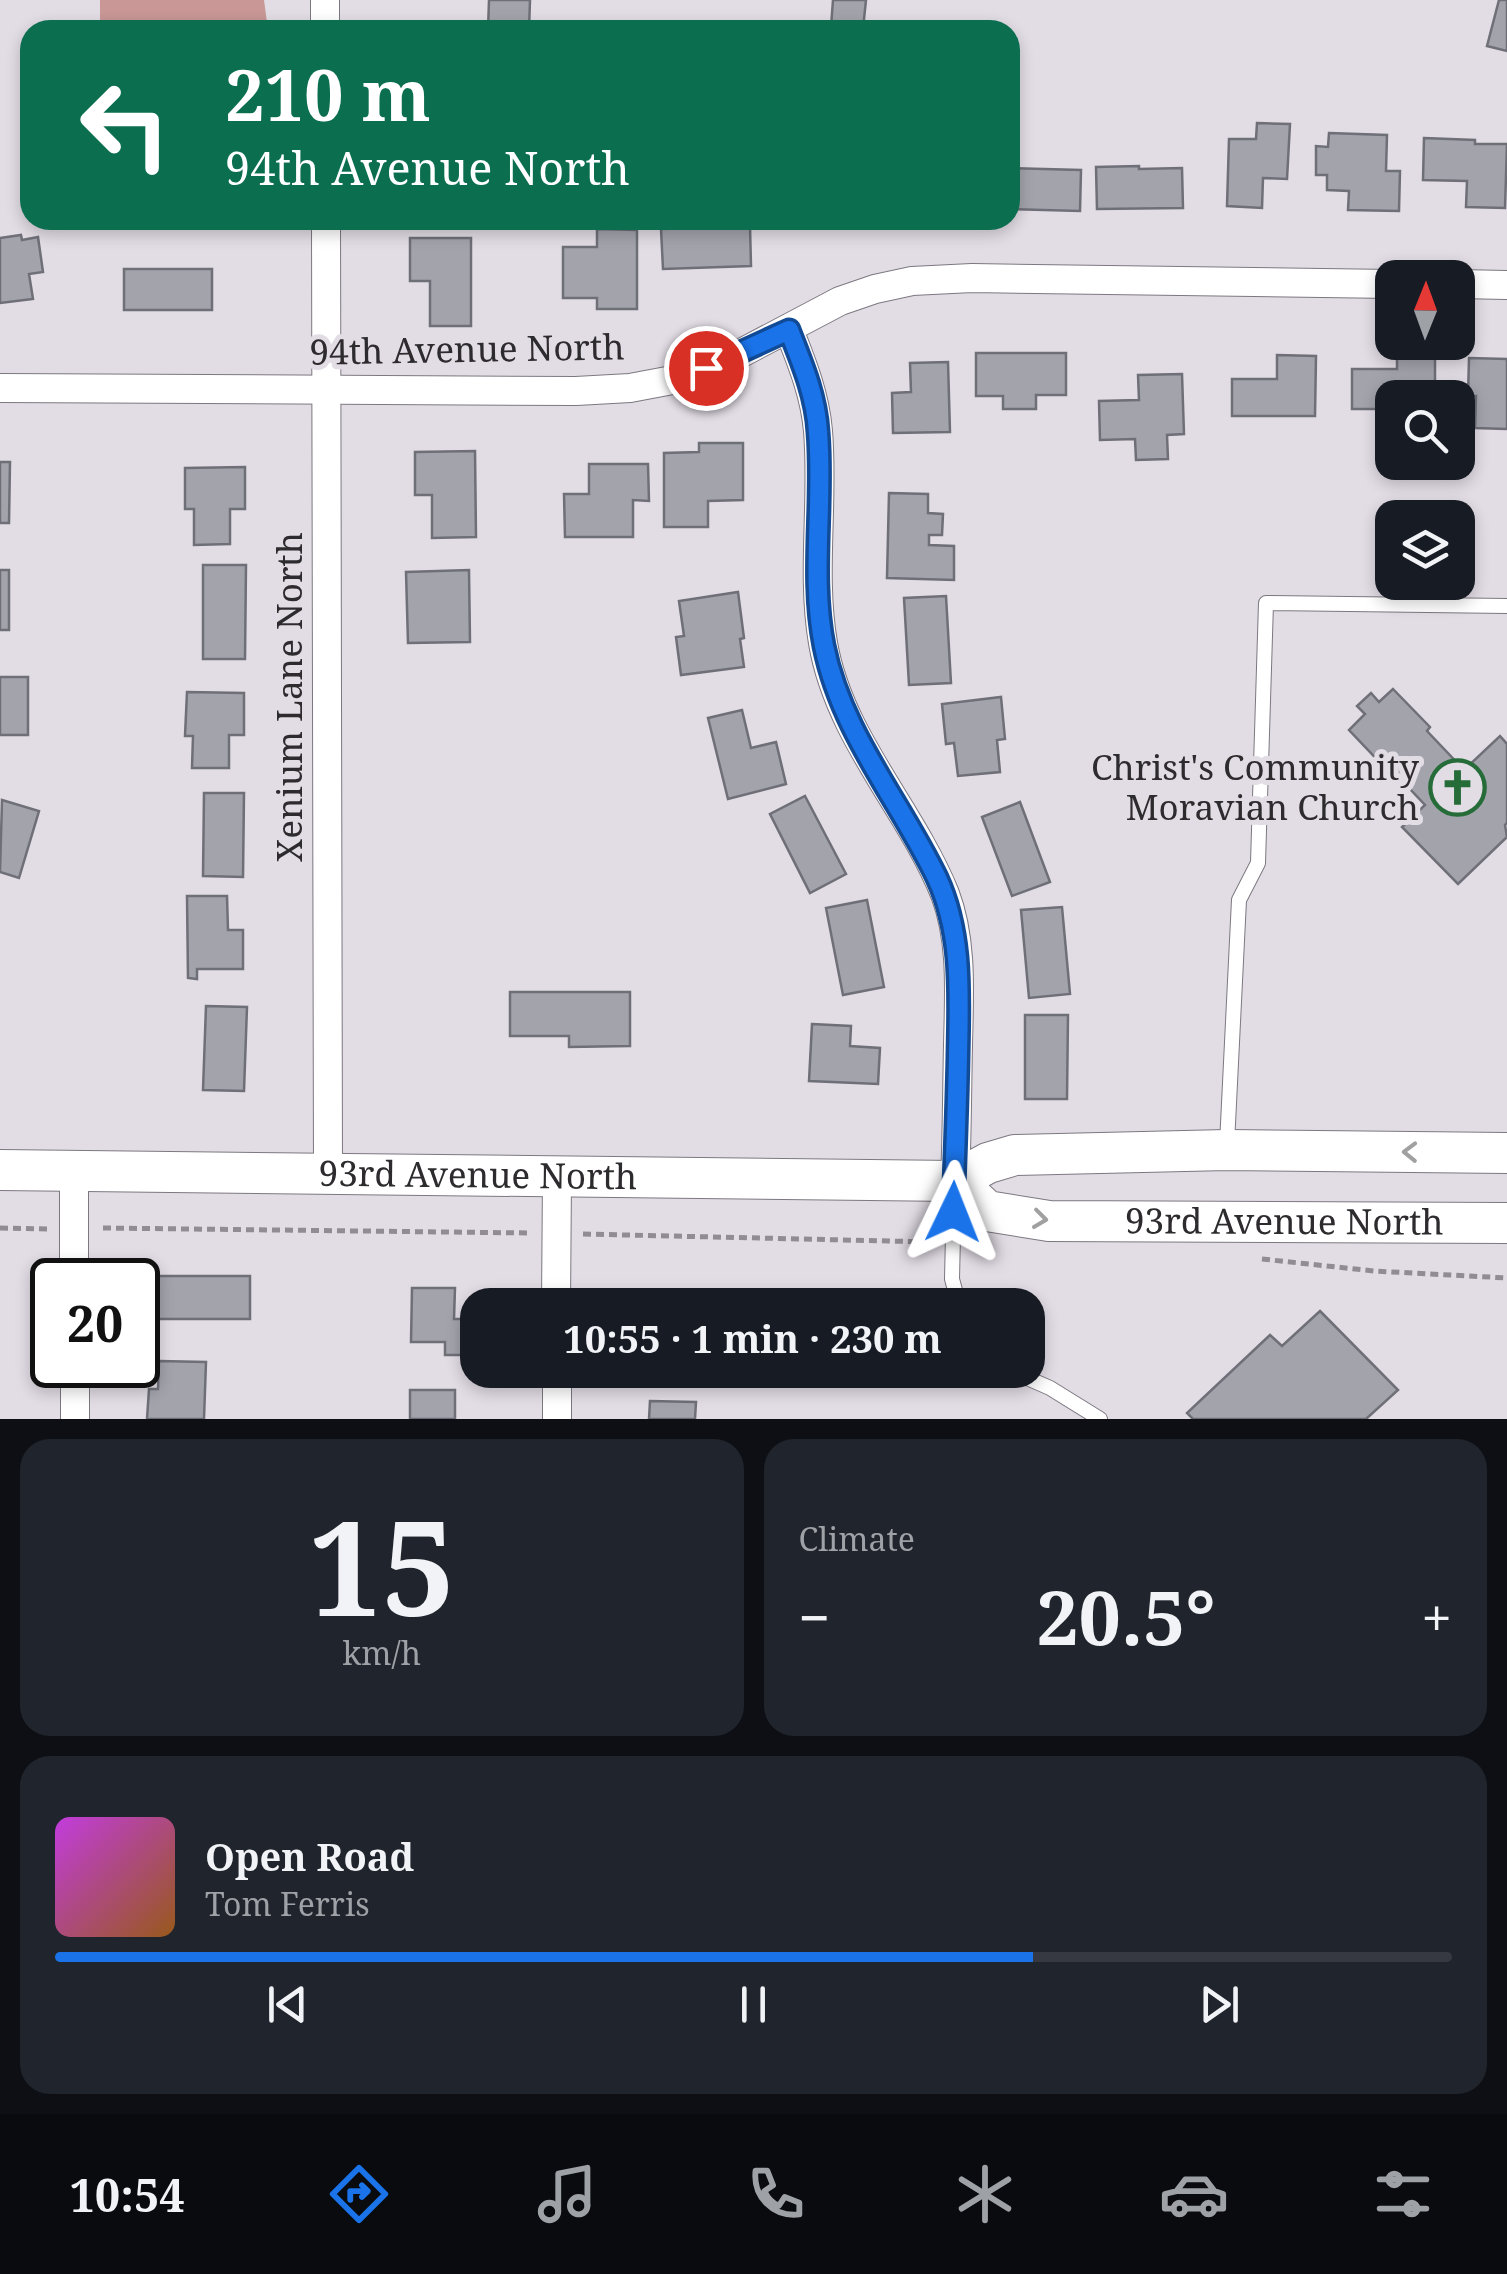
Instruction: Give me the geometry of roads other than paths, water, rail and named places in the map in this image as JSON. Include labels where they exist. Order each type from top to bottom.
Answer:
[{"type":"main road","name":"93rd Avenue North","points":[[0,1170],[954,1181],[988,1163],[1015,1155],[1227,1150],[1507,1153]]},
{"type":"main road","name":"93rd Avenue North","points":[[954,1181],[988,1211],[1048,1222],[1507,1223]]},
{"type":"street","name":"Xenium Lane North","points":[[326,230],[328,1173]]},
{"type":"street","name":"94th Avenue North","points":[[0,388],[576,392],[630,388],[683,378],[789,330],[840,300],[912,281],[972,278],[1375,284]]},
{"type":"street","points":[[1475,284],[1507,285]]},
{"type":"street","points":[[789,330],[808,376],[818,428],[818,588],[829,668],[860,742],[934,872],[946,898],[956,942],[959,986],[954,1181]]},
{"type":"street","points":[[74,1170],[74,1258]]},
{"type":"street","points":[[556,1177],[556,1288]]},
{"type":"street","points":[[75,1388],[75,1419]]},
{"type":"street","points":[[556,1388],[556,1419]]},
{"type":"lane","points":[[1227,1150],[1239,900],[1258,863],[1266,603],[1507,606]]},
{"type":"lane","points":[[954,1181],[954,1288]]},
{"type":"lane","points":[[1045,1386],[1100,1419]]},
{"type":"place","name":"Christ's Community Moravian Church","points":[[1458,788]]}]
